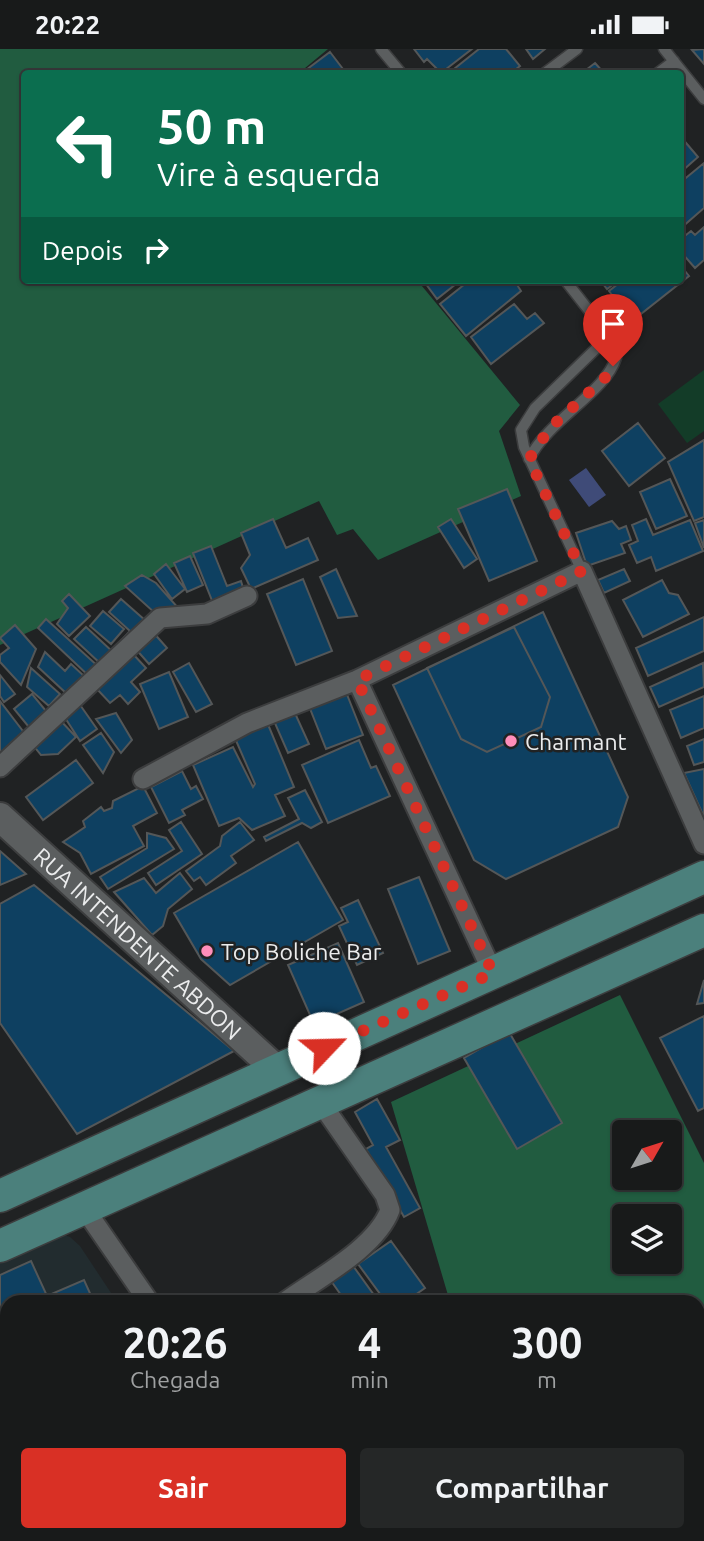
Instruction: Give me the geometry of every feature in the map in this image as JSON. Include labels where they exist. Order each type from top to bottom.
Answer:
[{"type":"main road","points":[[0,1196],[704,877]]},
{"type":"main road","points":[[0,1245],[704,930]]},
{"type":"street","points":[[143,779],[247,723],[357,680],[582,571],[704,845]]},
{"type":"street","points":[[0,767],[160,618],[207,614],[247,596]]},
{"type":"street","points":[[357,680],[493,973]]},
{"type":"street","name":"RUA INTENDENTE ABDON","points":[[0,817],[276,1069]]},
{"type":"street","points":[[295,1295],[374,1237],[385,1223],[390,1210],[385,1195],[321,1103]]},
{"type":"street","points":[[84,1208],[144,1295]]},
{"type":"lane","points":[[381,49],[398,70]]},
{"type":"lane","points":[[549,70],[577,49]]},
{"type":"lane","points":[[664,49],[681,70]]},
{"type":"lane","points":[[662,70],[674,61]]},
{"type":"lane","points":[[684,74],[704,99]]},
{"type":"lane","points":[[529,459],[550,428],[608,375],[616,358],[616,349],[609,336],[568,284]]},
{"type":"lane","points":[[582,571],[521,437],[526,421],[609,336]]},
{"type":"shaded area","points":[[60,1233],[80,1246],[112,1295],[0,1295],[0,1259]]},
{"type":"green space","points":[[0,49],[328,49],[303,70],[21,70],[21,284],[420,284],[520,405],[499,431],[521,496],[378,560],[353,529],[337,535],[319,501],[0,645]]},
{"type":"green space","points":[[704,370],[704,431],[687,443],[658,404]]},
{"type":"green space","points":[[620,995],[704,1163],[704,1295],[448,1295],[391,1102]]},
{"type":"water","points":[[586,468],[606,495],[589,507],[569,480]]},
{"type":"building","points":[[414,49],[472,49],[445,70],[438,70],[427,59],[424,62]]},
{"type":"building","points":[[479,49],[506,49],[520,66],[515,70],[453,70]]},
{"type":"building","points":[[526,49],[545,49],[533,59]]},
{"type":"building","points":[[704,49],[704,64],[692,50]]},
{"type":"building","points":[[330,52],[344,70],[306,70]]},
{"type":"building","points":[[595,63],[601,70],[586,70]]},
{"type":"building","points":[[684,141],[698,157],[684,169]]},
{"type":"building","points":[[704,163],[704,208],[684,225],[684,180]]},
{"type":"building","points":[[704,227],[704,260],[695,268],[684,255],[684,237],[691,231],[695,235]]},
{"type":"building","points":[[426,284],[456,284],[437,299]]},
{"type":"building","points":[[465,284],[517,284],[521,291],[466,336],[440,304]]},
{"type":"building","points":[[618,284],[679,284],[632,321],[609,291]]},
{"type":"building","points":[[514,304],[527,319],[535,313],[544,323],[491,364],[471,337]]},
{"type":"building","points":[[638,423],[665,458],[629,486],[602,451]]},
{"type":"building","points":[[704,440],[704,517],[694,521],[668,462]]},
{"type":"building","points":[[670,479],[687,516],[656,529],[640,492]]},
{"type":"building","points":[[507,489],[537,561],[489,581],[458,509]]},
{"type":"building","points":[[273,519],[286,548],[308,538],[318,560],[251,589],[241,568],[250,555],[241,533]]},
{"type":"building","points":[[451,519],[477,559],[464,568],[438,527]]},
{"type":"building","points":[[646,519],[653,535],[690,520],[703,551],[656,571],[651,557],[637,563],[629,545],[638,541],[632,525]]},
{"type":"building","points":[[704,520],[704,548],[695,523]]},
{"type":"building","points":[[612,521],[619,529],[626,526],[631,540],[621,544],[625,553],[587,566],[576,533]]},
{"type":"building","points":[[211,546],[227,586],[241,581],[244,591],[213,603],[193,553]]},
{"type":"building","points":[[190,556],[203,585],[187,592],[174,563]]},
{"type":"building","points":[[166,564],[185,589],[172,599],[154,574]]},
{"type":"building","points":[[336,569],[357,616],[338,618],[320,577]]},
{"type":"building","points":[[624,569],[630,581],[604,593],[598,580]]},
{"type":"building","points":[[142,575],[156,583],[180,610],[156,614],[125,586]]},
{"type":"building","points":[[303,579],[332,651],[296,665],[267,594]]},
{"type":"building","points":[[662,580],[669,593],[678,595],[689,614],[643,637],[623,600]]},
{"type":"building","points":[[69,594],[90,616],[69,636],[57,624],[68,608],[62,601]]},
{"type":"building","points":[[121,599],[146,621],[114,648],[130,631],[109,612]]},
{"type":"building","points":[[103,611],[124,629],[111,644],[90,626]]},
{"type":"building","name":"Charmant","points":[[543,612],[628,797],[618,827],[506,879],[474,860],[393,685]]},
{"type":"building","points":[[704,617],[704,651],[648,676],[636,648]]},
{"type":"building","points":[[46,619],[100,668],[91,678],[38,628]]},
{"type":"building","points":[[15,625],[36,649],[21,685],[0,662],[0,655],[9,648],[0,638]]},
{"type":"building","points":[[86,627],[114,653],[102,665],[74,639]]},
{"type":"building","points":[[514,627],[550,697],[541,727],[487,752],[461,739],[427,668]]},
{"type":"building","points":[[152,631],[167,648],[149,664],[134,647]]},
{"type":"building","points":[[45,652],[65,671],[71,664],[84,676],[67,694],[38,667]]},
{"type":"building","points":[[133,654],[146,668],[131,682],[140,692],[128,704],[120,695],[110,703],[96,688]]},
{"type":"building","points":[[189,663],[212,704],[196,712],[173,672]]},
{"type":"building","points":[[703,663],[704,687],[659,707],[650,687]]},
{"type":"building","points":[[31,668],[60,694],[49,706],[27,687]]},
{"type":"building","points":[[169,672],[188,717],[159,729],[140,684]]},
{"type":"building","points":[[0,675],[15,694],[4,702],[0,696]]},
{"type":"building","points":[[346,692],[363,735],[326,749],[309,706]]},
{"type":"building","points":[[32,694],[51,717],[33,732],[14,709]]},
{"type":"building","points":[[704,696],[704,728],[681,738],[670,710]]},
{"type":"building","points":[[0,701],[29,739],[0,761]]},
{"type":"building","points":[[78,702],[97,729],[80,741],[62,713]]},
{"type":"building","points":[[294,711],[309,744],[288,753],[274,721]]},
{"type":"building","points":[[116,713],[132,740],[121,753],[96,719]]},
{"type":"building","points":[[60,720],[76,737],[58,754],[41,755],[33,745]]},
{"type":"building","points":[[267,722],[294,787],[275,795],[285,816],[252,830],[239,818],[219,826],[193,765],[233,747],[253,787],[255,784],[234,736]]},
{"type":"building","points":[[101,733],[114,752],[103,773],[83,745]]},
{"type":"building","points":[[704,739],[704,762],[694,765],[687,746]]},
{"type":"building","points":[[359,740],[371,768],[376,766],[390,796],[328,823],[302,765]]},
{"type":"building","points":[[76,760],[93,783],[43,820],[26,797]]},
{"type":"building","points":[[704,769],[704,817],[684,773]]},
{"type":"building","points":[[182,771],[191,789],[196,786],[203,799],[182,810],[185,815],[169,823],[151,787]]},
{"type":"building","points":[[143,786],[157,813],[133,826],[144,846],[91,874],[80,853],[63,842],[85,827],[83,821],[101,807],[104,811],[112,808],[113,801]]},
{"type":"building","points":[[305,790],[322,822],[311,828],[302,823],[266,841],[264,837],[299,819],[288,798]]},
{"type":"building","points":[[181,822],[202,854],[156,885],[148,873],[182,851],[169,830]]},
{"type":"building","points":[[240,822],[254,840],[231,856],[236,863],[206,885],[200,877],[194,881],[186,871],[220,846],[222,836]]},
{"type":"building","points":[[147,833],[166,838],[174,849],[108,889],[100,877],[147,848]]},
{"type":"building","points":[[298,842],[343,920],[230,985],[201,959],[174,913]]},
{"type":"building","points":[[0,851],[26,874],[0,885]]},
{"type":"building","points":[[180,873],[192,889],[168,909],[163,926],[152,935],[114,892],[144,878],[156,893]]},
{"type":"building","points":[[419,877],[450,951],[418,964],[388,889]]},
{"type":"building","points":[[34,885],[234,1051],[77,1134],[0,1023],[0,904]]},
{"type":"building","points":[[358,900],[383,953],[357,965],[339,926],[348,922],[341,908]]},
{"type":"building","points":[[338,943],[364,1002],[314,1024],[288,965]]},
{"type":"building","points":[[704,980],[704,1003],[697,1004]]},
{"type":"building","points":[[704,1016],[704,1108],[698,1111],[660,1038]]},
{"type":"building","points":[[509,1032],[562,1123],[517,1149],[464,1058]]},
{"type":"building","points":[[377,1099],[400,1140],[386,1147],[420,1208],[404,1217],[366,1149],[373,1145],[355,1112]]},
{"type":"building","points":[[391,1241],[425,1288],[415,1295],[381,1295],[358,1264]]},
{"type":"building","points":[[31,1261],[47,1295],[0,1295],[0,1275]]},
{"type":"building","points":[[351,1263],[374,1295],[341,1295],[329,1278]]},
{"type":"building","points":[[84,1280],[91,1295],[49,1295]]},
{"type":"place","name":"Charmant","points":[[511,741]]},
{"type":"place","name":"Top Boliche Bar","points":[[207,951]]},
{"type":"route","points":[[324,1048],[493,973],[357,680],[582,571],[529,459],[550,428],[608,375],[613,366]]}]
